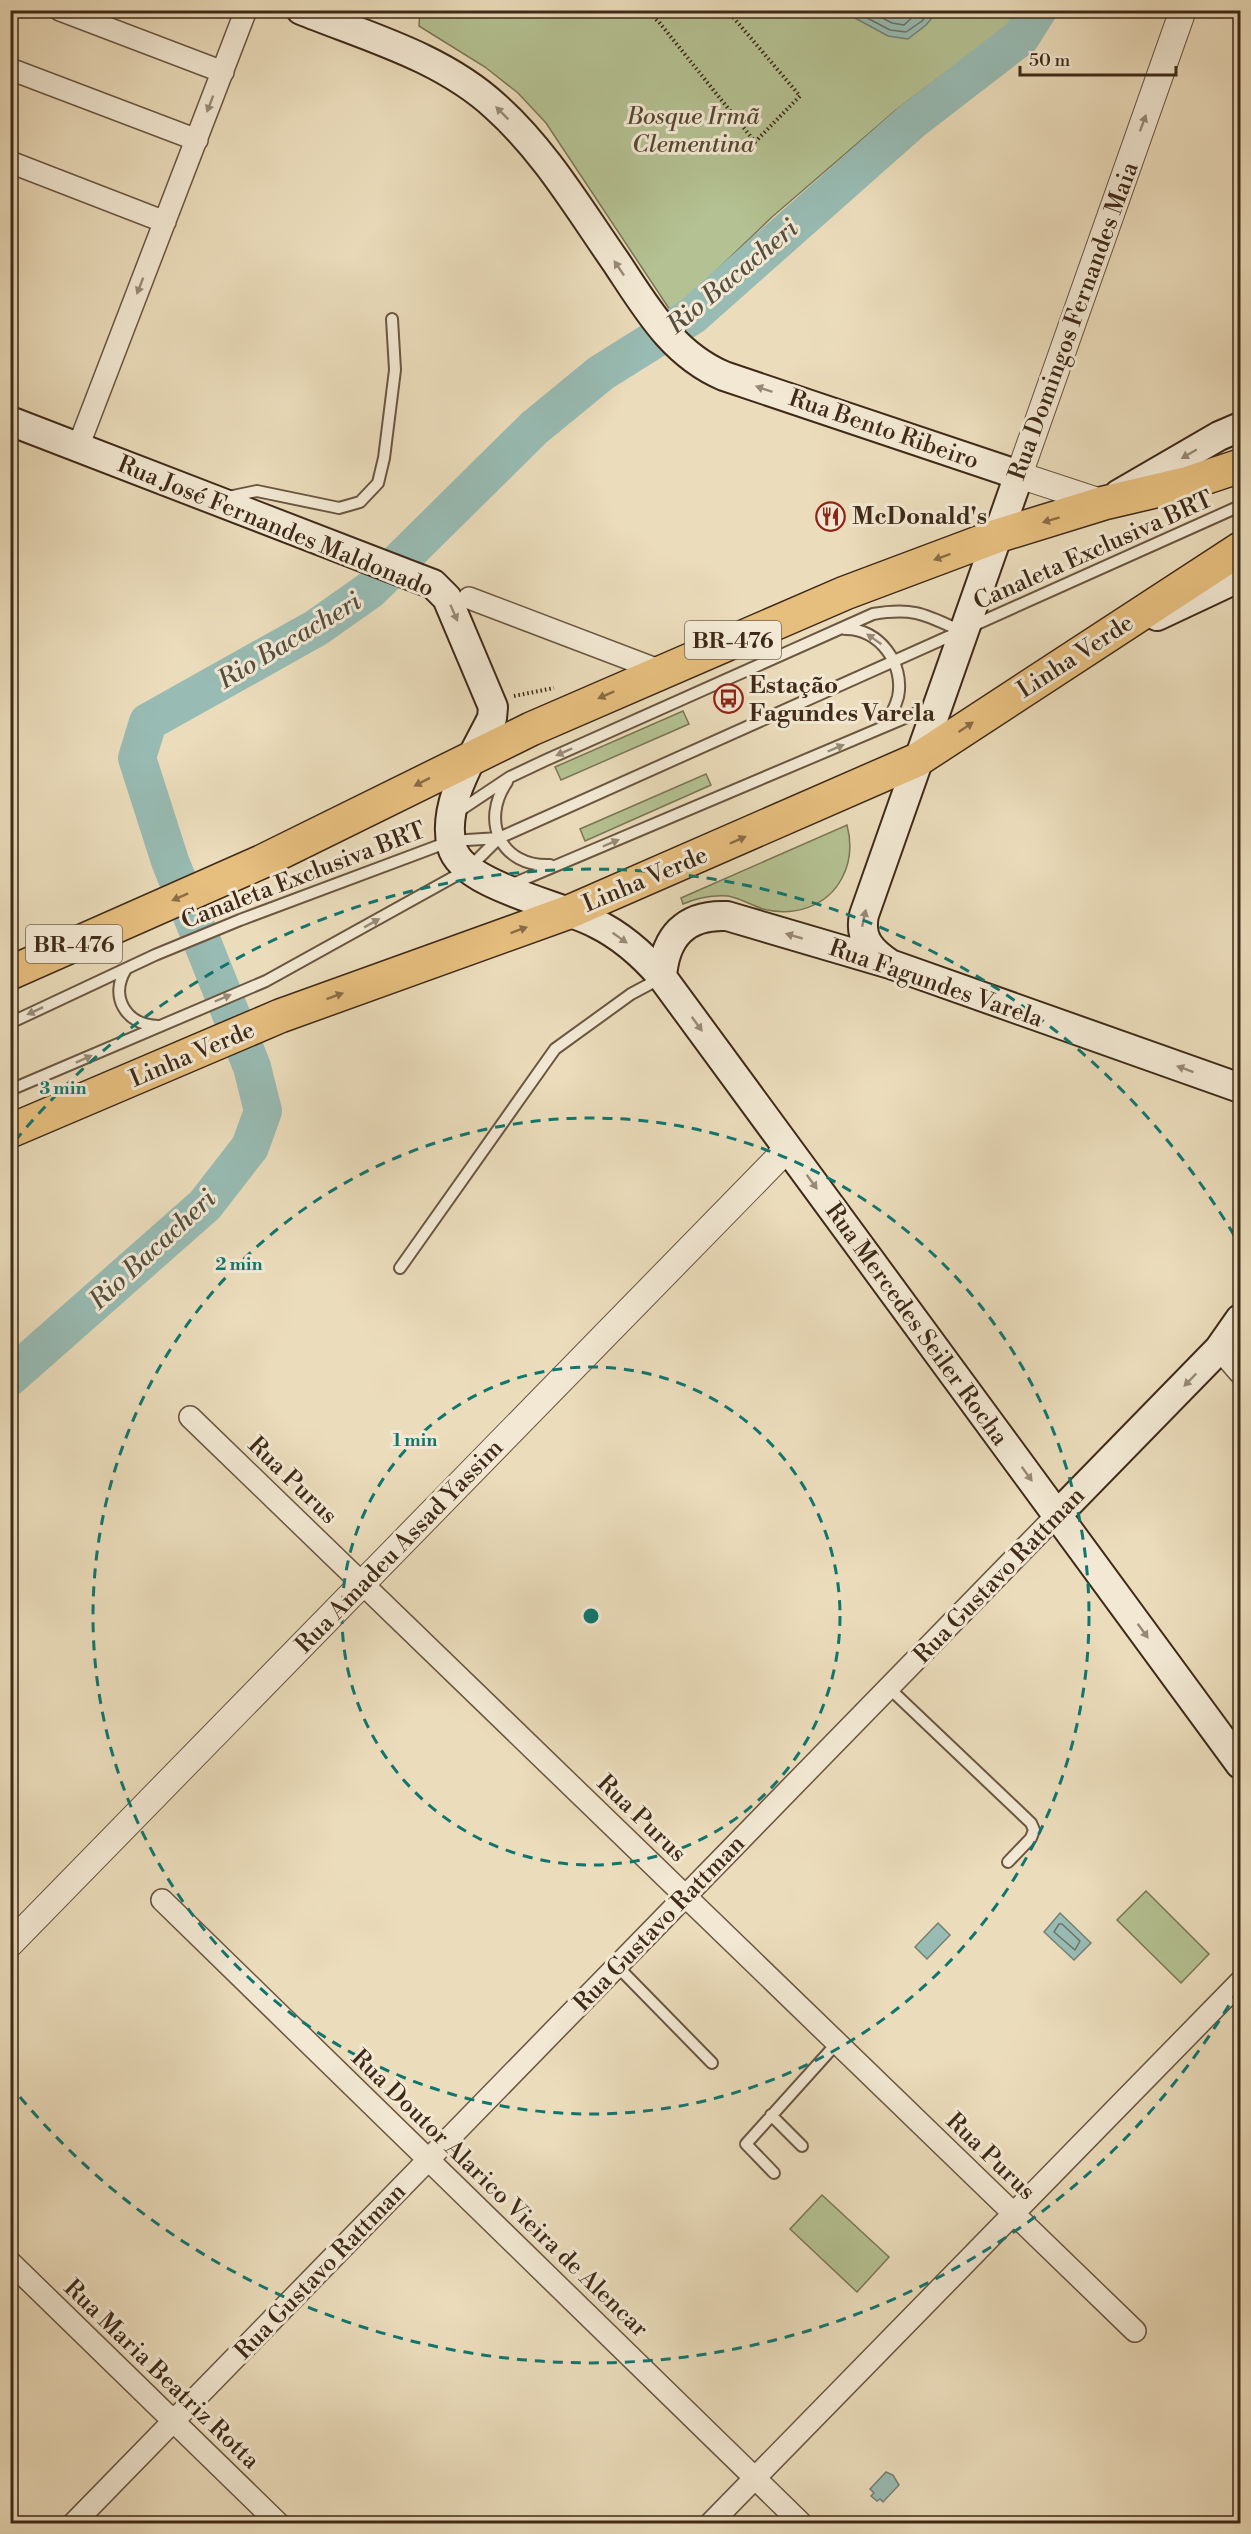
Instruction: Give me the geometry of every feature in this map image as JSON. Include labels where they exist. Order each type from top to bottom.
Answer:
[{"type":"highway","name":"BR-476","points":[[10,973],[286,850],[474,755],[661,671],[845,593],[997,536],[1104,503],[1190,483],[1240,466]]},
{"type":"highway","name":"Linha Verde","points":[[10,1131],[280,1016],[568,912],[918,760],[1240,549]]},
{"type":"main road","name":"Rua Bento Ribeiro","points":[[301,10],[450,72],[497,107],[559,179],[652,316],[673,342],[698,363],[724,376],[1018,475]]},
{"type":"main road","name":"Rua José Fernandes Maldonado","points":[[10,421],[433,584],[447,598],[491,696],[492,718],[462,779],[452,828]]},
{"type":"main road","points":[[1104,503],[1219,436],[1240,427]]},
{"type":"main road","name":"Rua Domingos Fernandes Maia","points":[[890,964],[869,947],[862,926],[1018,475]]},
{"type":"main road","points":[[1079,653],[1240,577]]},
{"type":"main road","points":[[452,828],[456,857],[468,869]]},
{"type":"main road","name":"Rua Mercedes Seiler Rocha","points":[[468,869],[504,888],[568,912],[618,936],[639,953],[662,977],[1240,1764]]},
{"type":"main road","name":"Rua Fagundes Varela","points":[[662,977],[664,957],[670,943],[689,924],[711,915],[727,916],[890,964],[1240,1088]]},
{"type":"main road","name":"Rua Gustavo Rattman","points":[[1058,1515],[1219,1349],[1240,1319]]},
{"type":"street","points":[[60,10],[223,72]]},
{"type":"street","points":[[78,447],[246,10]]},
{"type":"street","name":"Rua Domingos Fernandes Maia","points":[[1018,475],[1183,10]]},
{"type":"street","points":[[10,69],[197,140]]},
{"type":"street","points":[[10,162],[165,222]]},
{"type":"street","name":"Rua Bento Ribeiro","points":[[1018,475],[1104,503]]},
{"type":"street","points":[[469,598],[661,671]]},
{"type":"street","name":"Rua Amadeu Assad Yassim","points":[[10,1944],[788,1148]]},
{"type":"street","points":[[1219,1349],[1240,1373]]},
{"type":"street","name":"Rua Purus","points":[[190,1417],[1135,2331]]},
{"type":"street","name":"Rua Gustavo Rattman","points":[[73,2523],[1058,1515]]},
{"type":"street","name":"Rua Doutor Alarico Vieira de Alencar","points":[[162,1900],[802,2523]]},
{"type":"street","points":[[710,2523],[1240,1982]]},
{"type":"street","name":"Rua Maria Beatriz Rotta","points":[[10,2262],[279,2523]]},
{"type":"lane","points":[[216,500],[257,491],[339,508],[360,502],[378,483],[384,458],[395,370],[392,319]]},
{"type":"lane","name":"Canaleta Exclusiva BRT","points":[[10,1090],[266,981],[468,869],[499,837],[963,632],[1240,506]]},
{"type":"lane","name":"Canaleta Exclusiva BRT","points":[[10,1023],[154,955],[452,828],[510,777],[873,614],[901,609],[925,615],[963,632]]},
{"type":"lane","points":[[841,629],[857,629],[873,636],[894,662],[899,679],[898,695],[884,727]]},
{"type":"lane","points":[[504,888],[937,705]]},
{"type":"lane","points":[[510,777],[498,795],[494,816],[499,837],[513,856],[534,866],[557,865]]},
{"type":"lane","name":"Canaleta Exclusiva BRT","points":[[452,828],[499,837]]},
{"type":"lane","points":[[126,969],[118,988],[123,1008],[138,1022],[158,1026]]},
{"type":"lane","points":[[400,1268],[555,1048],[631,994],[662,977]]},
{"type":"lane","points":[[889,1688],[1031,1823],[1034,1830],[1031,1838],[1008,1862]]},
{"type":"lane","points":[[617,1966],[712,2062]]},
{"type":"lane","points":[[774,2173],[746,2144],[837,2043]]},
{"type":"lane","points":[[771,2115],[802,2146]]},
{"type":"path","points":[[646,10],[659,22],[754,142],[800,96],[727,10]]},
{"type":"path","points":[[514,696],[565,686]]},
{"type":"green space","name":"Bosque Irmã Clementina","points":[[420,10],[1017,11],[1014,21],[896,110],[772,217],[672,313],[546,123],[518,93],[485,67],[419,26]]},
{"type":"green space","points":[[683,711],[689,724],[561,780],[555,767]]},
{"type":"green space","points":[[706,774],[711,785],[585,841],[580,829]]},
{"type":"green space","points":[[847,825],[850,852],[845,872],[836,888],[818,903],[786,912],[763,909],[728,896],[705,897],[683,904],[681,898]]},
{"type":"green space","points":[[1146,1891],[1209,1954],[1181,1983],[1117,1920]]},
{"type":"green space","points":[[822,2195],[889,2257],[857,2292],[790,2229]]},
{"type":"water","points":[[842,11],[938,11],[926,25],[908,39],[888,36]]},
{"type":"water","points":[[1060,1913],[1091,1943],[1074,1960],[1044,1932]]},
{"type":"water","points":[[938,1923],[950,1935],[927,1959],[915,1947]]},
{"type":"water","points":[[886,2472],[893,2475],[899,2485],[883,2502],[880,2499],[877,2501],[871,2496],[874,2493],[870,2489]]},
{"type":"waterway","name":"Rio Bacacheri","points":[[10,1377],[205,1205],[250,1147],[263,1111],[252,1067],[170,861],[137,758],[148,722],[316,628],[370,590],[534,428],[601,373],[692,316],[912,121],[1021,37],[1038,10]]},
{"type":"place","name":"McDonald's","points":[[831,516]]},
{"type":"place","name":"Estação Fagundes Varela","points":[[728,699]]}]
